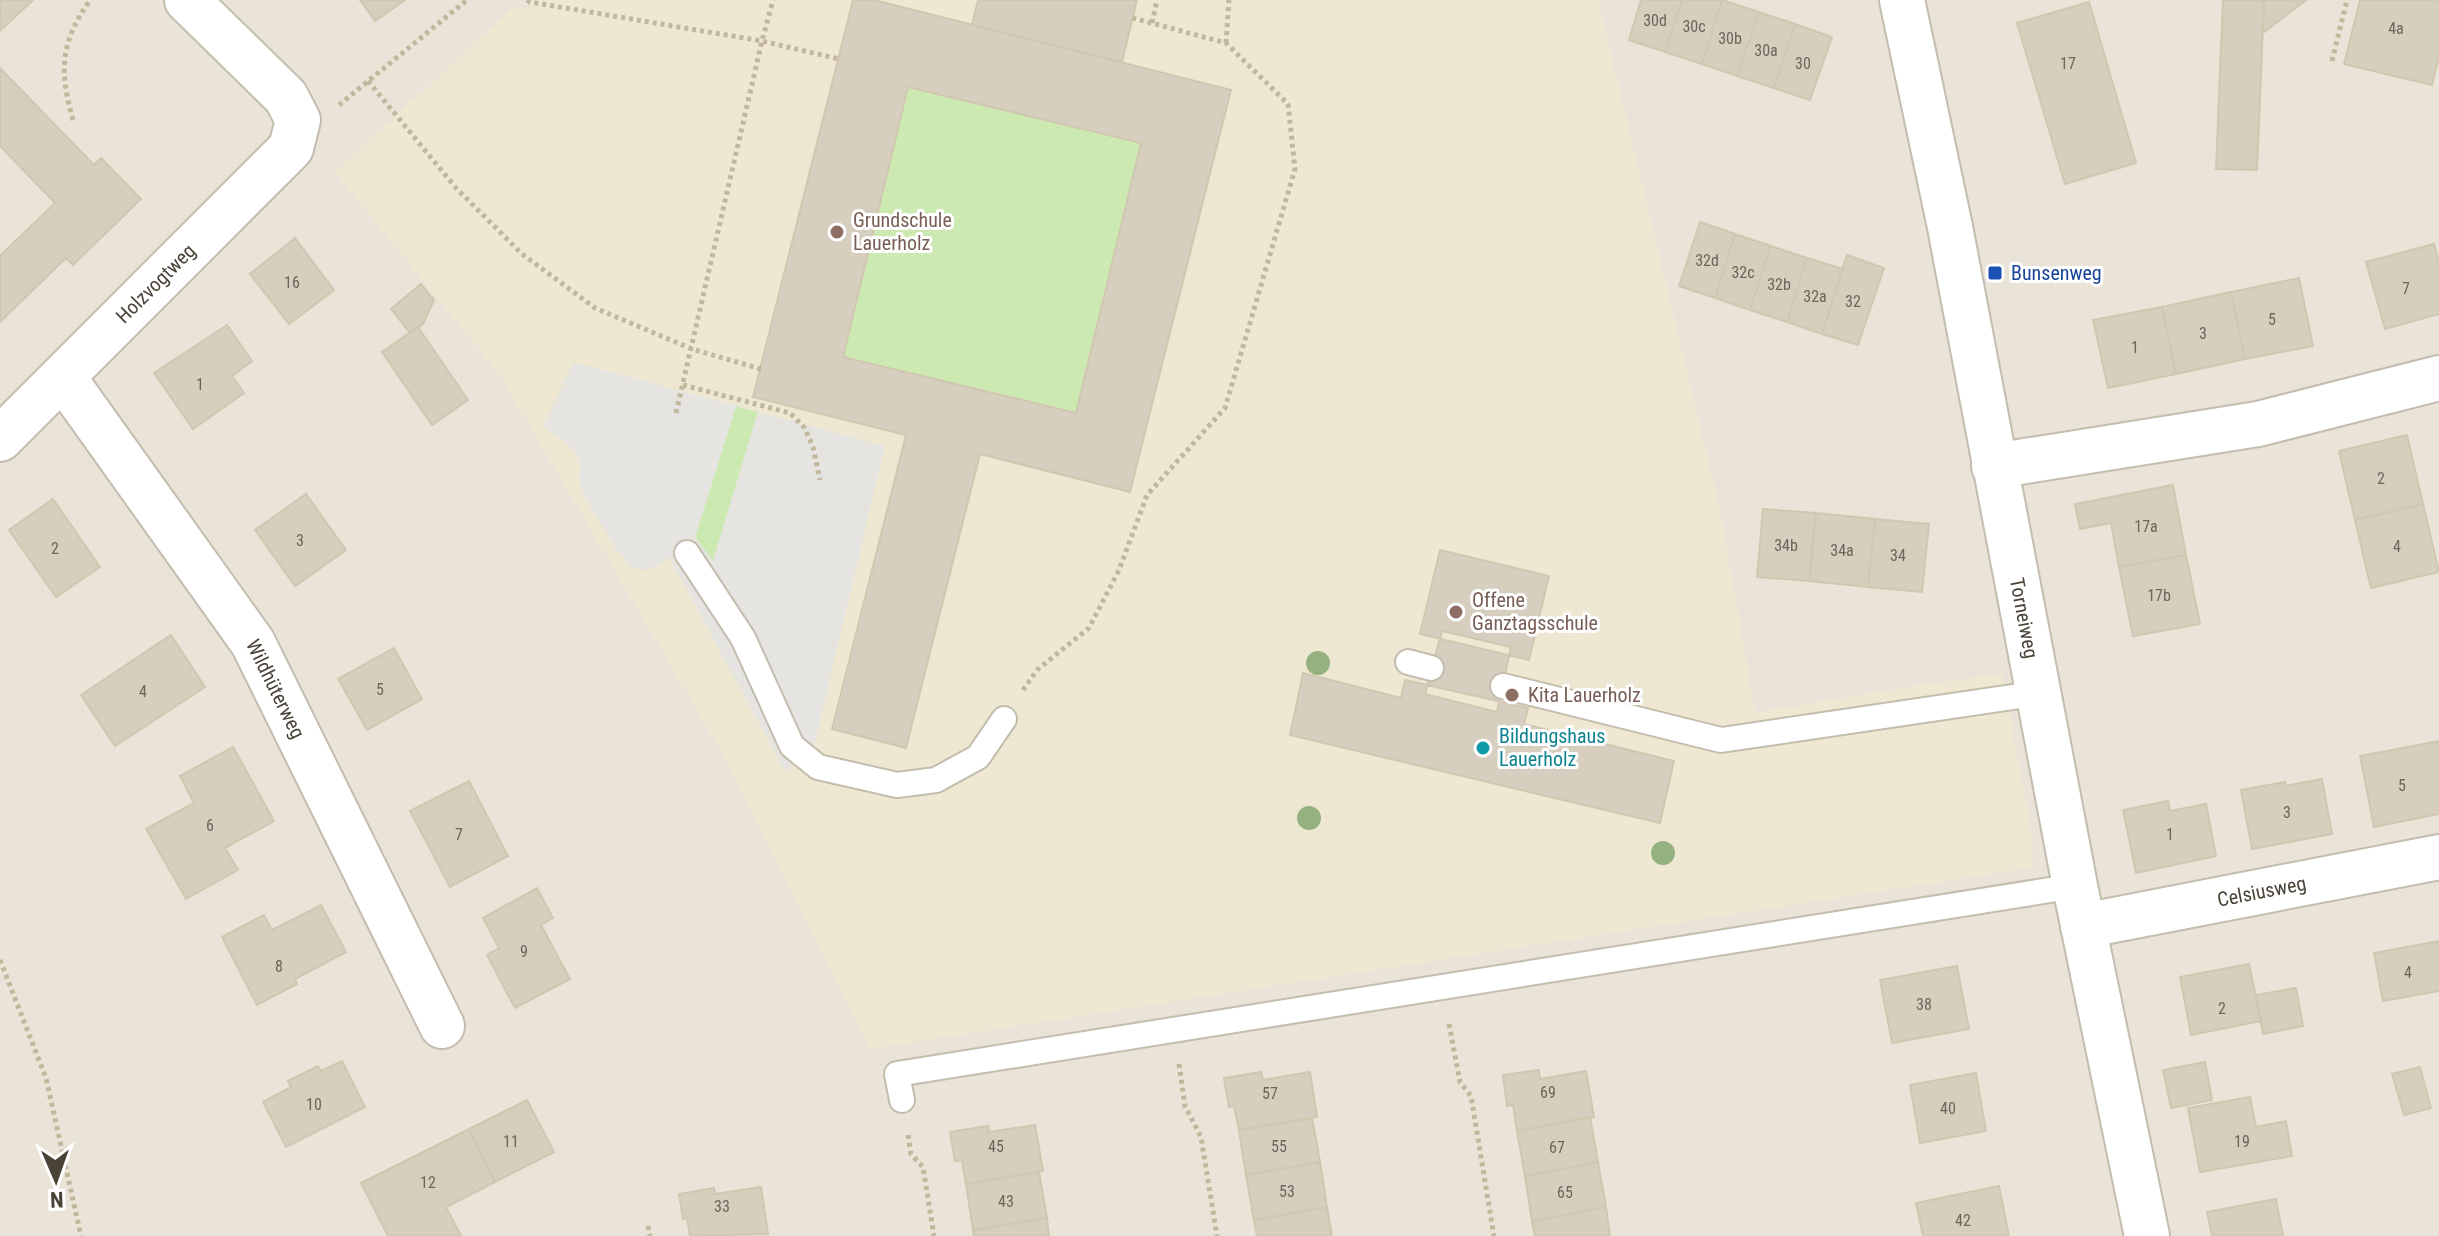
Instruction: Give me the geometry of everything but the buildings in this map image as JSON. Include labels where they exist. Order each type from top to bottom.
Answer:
[{"type":"street","points":[[187,0],[286,97],[298,120]]},
{"type":"street","name":"Torneiweg","points":[[1902,0],[1950,227],[2079,906],[2147,1236]]},
{"type":"street","name":"Holzvogtweg","points":[[0,439],[291,148],[298,120]]},
{"type":"street","name":"Wildhüterweg","points":[[63,377],[253,643],[442,1026]]},
{"type":"street","points":[[1994,466],[2258,424],[2439,378]]},
{"type":"street","name":"Celsiusweg","points":[[2079,906],[2439,857]]},
{"type":"lane","points":[[687,553],[743,638],[792,746],[818,767],[897,785],[936,780],[978,757],[1004,719]]},
{"type":"lane","points":[[1503,686],[1721,740],[2040,693]]},
{"type":"lane","points":[[902,1100],[897,1074],[1444,988],[2079,906]]},
{"type":"path","points":[[298,120],[330,113],[467,0]]},
{"type":"path","points":[[527,0],[762,41],[839,59]]},
{"type":"path","points":[[676,413],[773,0]]},
{"type":"path","points":[[1152,23],[1157,0]]},
{"type":"path","points":[[1226,43],[1229,0]]},
{"type":"path","points":[[2332,61],[2347,0]]},
{"type":"path","points":[[73,120],[63,68],[66,45],[88,1]]},
{"type":"path","points":[[1004,719],[1037,670],[1089,628],[1119,570],[1147,495],[1225,408],[1295,169],[1288,104],[1226,43],[1133,18]]},
{"type":"path","points":[[368,81],[456,188],[522,254],[595,308],[692,349],[761,369]]},
{"type":"path","points":[[683,385],[790,413],[804,427],[813,447],[820,480]]},
{"type":"path","points":[[0,960],[46,1078],[81,1236]]},
{"type":"path","points":[[1444,988],[1460,1082],[1471,1096],[1494,1236]]},
{"type":"path","points":[[1175,1031],[1185,1106],[1201,1137],[1217,1236]]},
{"type":"path","points":[[902,1100],[911,1154],[923,1167],[934,1236]]},
{"type":"path","points":[[648,1226],[650,1236]]},
{"type":"shaded area","points":[[0,0],[2439,0],[2439,1236],[0,1236]]},
{"type":"shaded area","points":[[530,0],[1598,0],[1720,510],[1755,713],[2002,674],[2034,848],[2029,868],[869,1049],[715,741],[500,375],[335,172],[514,7],[530,9]]},
{"type":"shaded area","points":[[574,362],[736,406],[695,537],[713,561],[758,412],[885,446],[813,750],[785,771],[669,557],[647,571],[631,567],[616,549],[584,496],[580,464],[574,450],[543,426]]},
{"type":"green space","points":[[908,87],[1141,143],[1076,413],[843,357]]},
{"type":"green space","points":[[736,406],[758,412],[713,562],[695,537]]},
{"type":"place","name":"Grundschule Lauerholz","points":[[837,232]]},
{"type":"place","name":"Bunsenweg","points":[[1995,273]]},
{"type":"place","name":"Offene Ganztagsschule","points":[[1456,612]]},
{"type":"place","name":"Kita Lauerholz","points":[[1512,695]]},
{"type":"place","name":"Bildungshaus Lauerholz","points":[[1483,748]]}]
